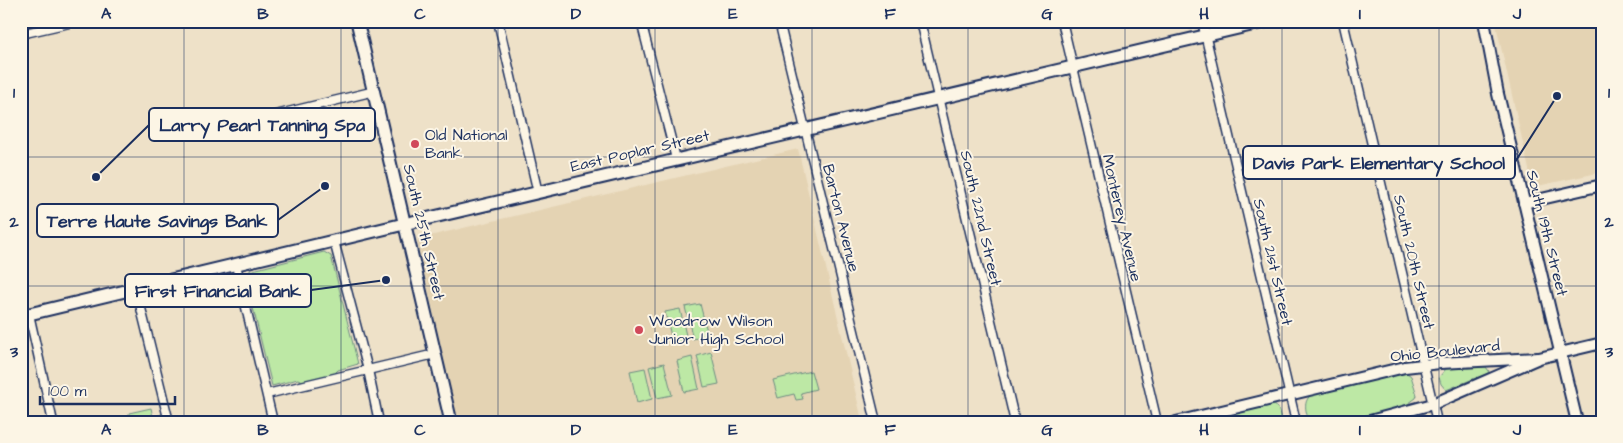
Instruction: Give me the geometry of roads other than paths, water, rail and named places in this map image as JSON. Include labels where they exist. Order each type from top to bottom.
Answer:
[{"type":"main road","name":"South 25th Street","points":[[358,21],[451,422]]},
{"type":"main road","name":"East Poplar Street","points":[[25,315],[1268,21]]},
{"type":"street","points":[[21,34],[78,21]]},
{"type":"street","points":[[498,21],[538,193]]},
{"type":"street","points":[[641,21],[676,160]]},
{"type":"street","name":"Barton Avenue","points":[[779,21],[876,422]]},
{"type":"street","name":"South 22nd Street","points":[[920,21],[1016,422]]},
{"type":"street","name":"Monterey Avenue","points":[[1062,21],[1157,422]]},
{"type":"street","name":"South 21st Street","points":[[1202,21],[1296,422]]},
{"type":"street","name":"South 20th Street","points":[[1343,21],[1437,422]]},
{"type":"street","name":"South 19th Street","points":[[1484,21],[1498,94],[1577,422]]},
{"type":"street","points":[[259,119],[375,90]]},
{"type":"street","points":[[1524,204],[1602,184]]},
{"type":"street","points":[[334,241],[368,370],[379,422]]},
{"type":"street","points":[[236,265],[273,422]]},
{"type":"street","points":[[136,288],[169,422]]},
{"type":"street","points":[[25,315],[53,422]]},
{"type":"street","points":[[1539,358],[1602,343]]},
{"type":"street","points":[[267,394],[435,354]]},
{"type":"street","name":"Ohio Boulevard","points":[[1176,422],[1405,367],[1424,364],[1539,358]]},
{"type":"street","name":"Ohio Boulevard","points":[[1366,422],[1433,404],[1539,358]]},
{"type":"place","name":"Davis Park Elementary School","points":[[1557,96]]},
{"type":"place","name":"Old National Bank","points":[[415,144]]},
{"type":"place","name":"Larry Pearl Tanning Spa","points":[[96,177]]},
{"type":"place","name":"Terre Haute Savings Bank","points":[[325,186]]},
{"type":"place","name":"First Financial Bank","points":[[386,280]]},
{"type":"place","name":"Woodrow Wilson Junior High School","points":[[639,330]]}]
